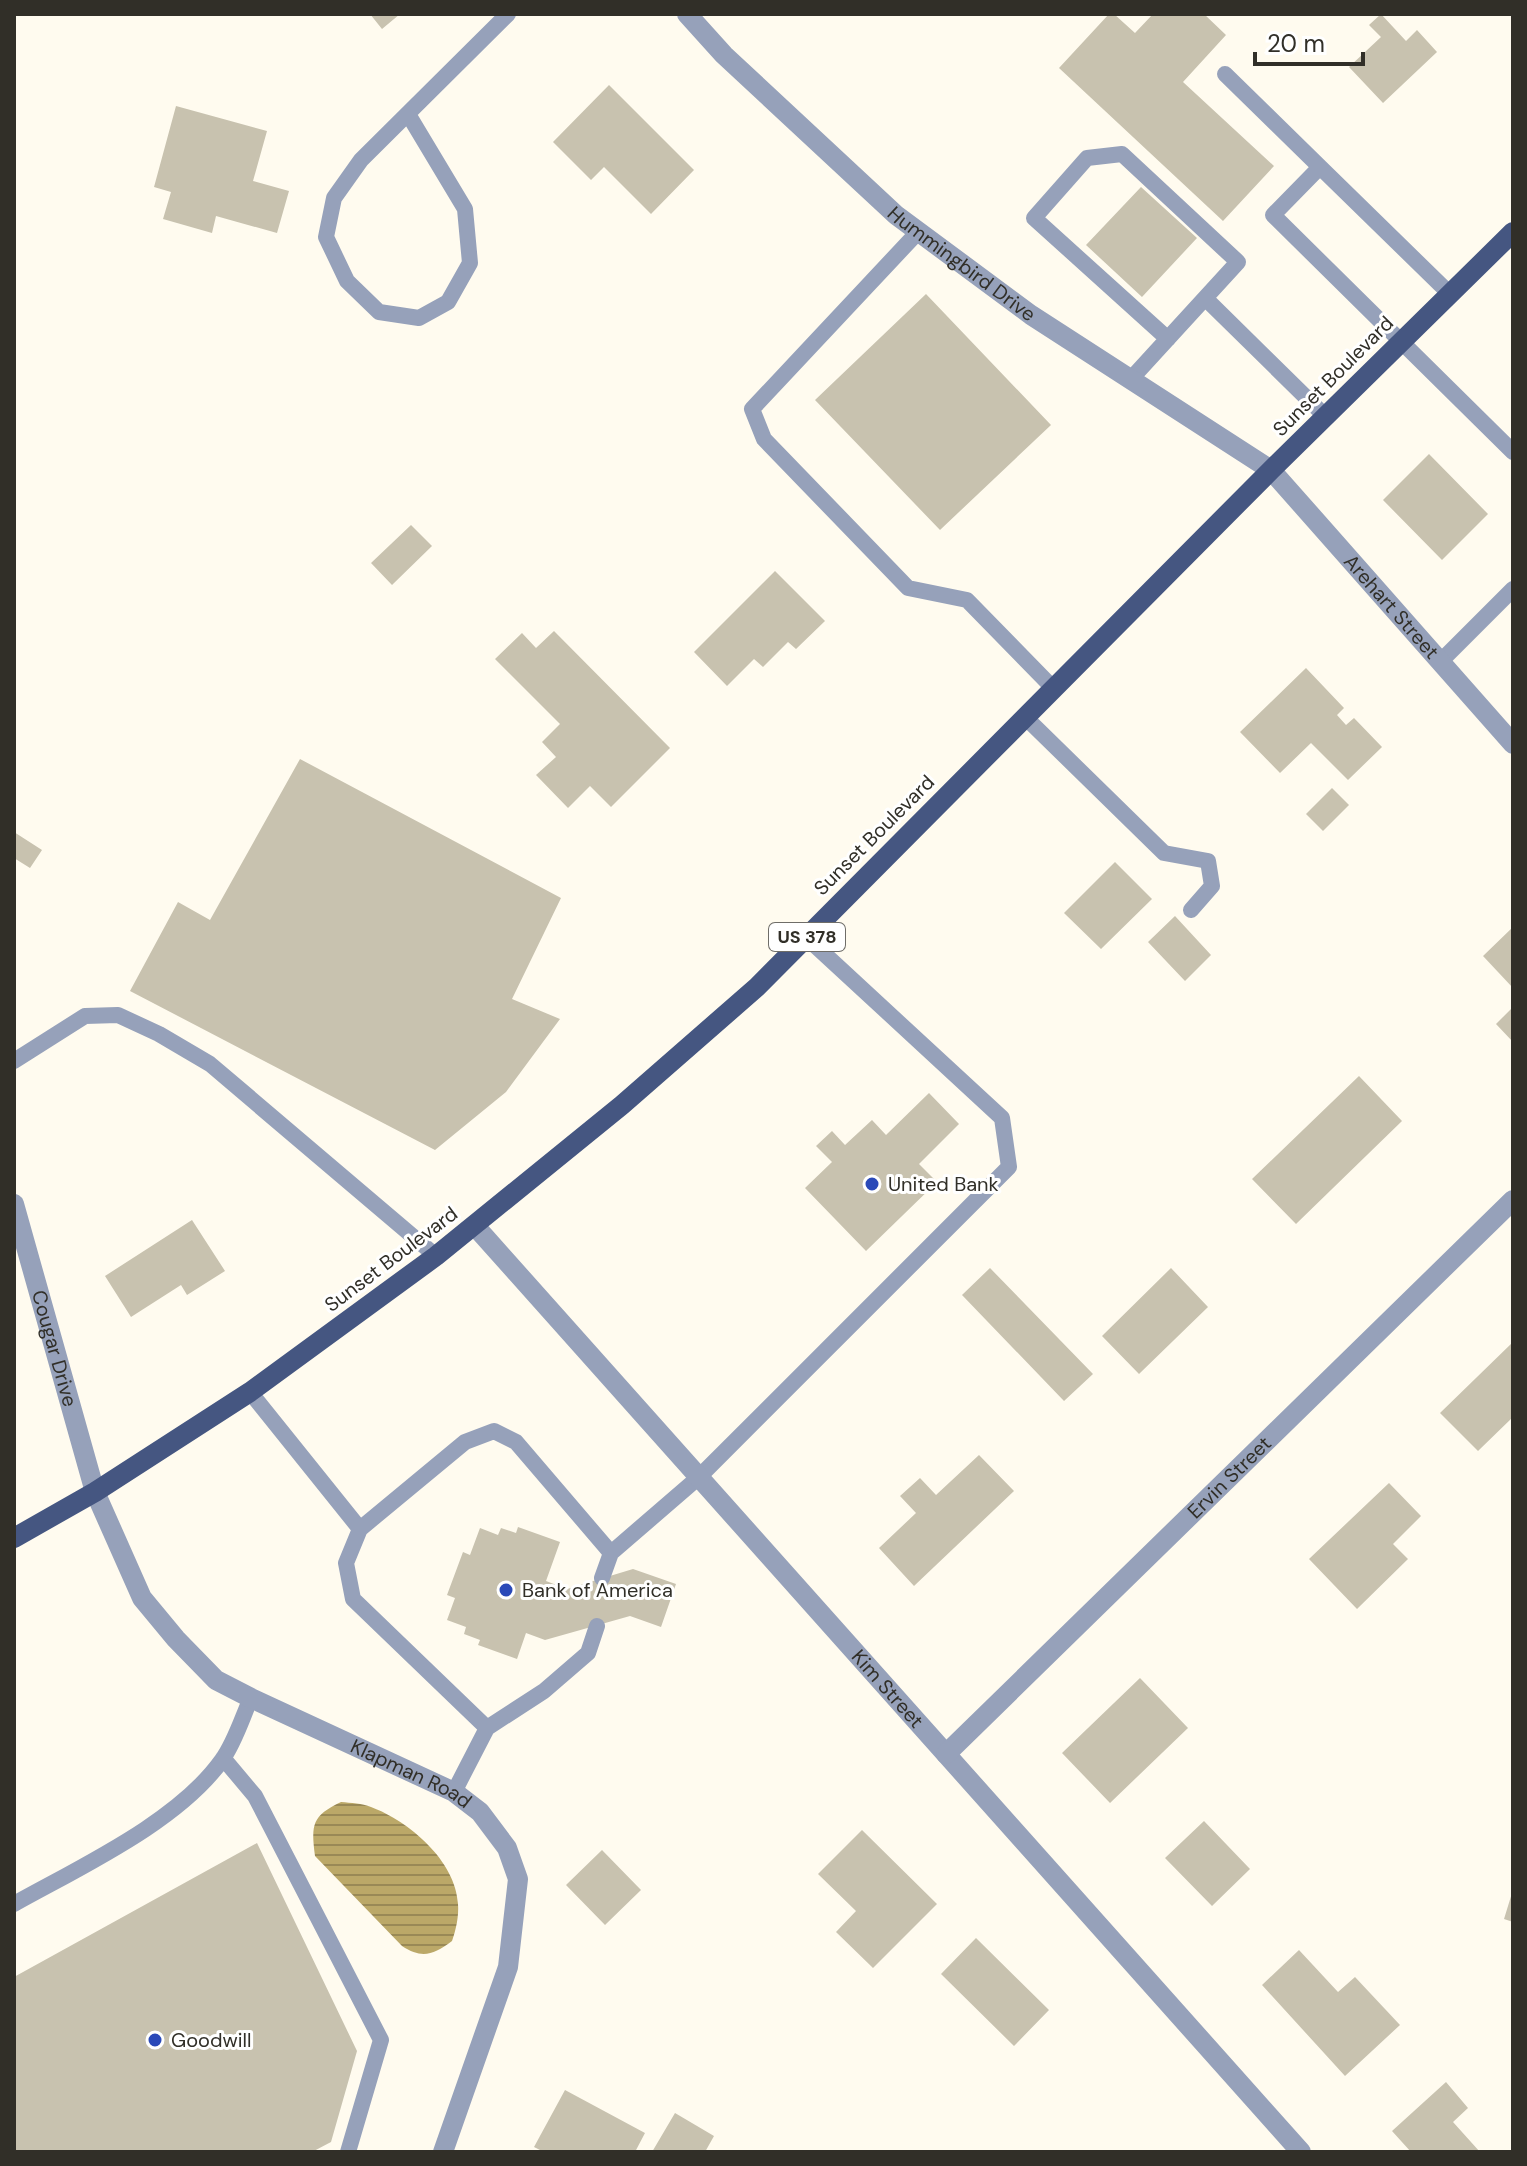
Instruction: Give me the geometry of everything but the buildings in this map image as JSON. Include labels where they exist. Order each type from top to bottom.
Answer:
[{"type":"main road","name":"Sunset Boulevard","points":[[14,1538],[160,1452],[250,1392],[475,1226],[622,1105],[757,987],[1271,470],[1513,232]]},
{"type":"street","name":"Hummingbird Drive","points":[[687,14],[735,66],[896,215],[1031,315],[1271,470]]},
{"type":"street","name":"Arehart Street","points":[[1271,470],[1513,744]]},
{"type":"street","name":"Ervin Street","points":[[946,1754],[1513,1200]]},
{"type":"street","name":"Cougar Drive","points":[[14,1204],[95,1492]]},
{"type":"street","name":"Kim Street","points":[[475,1226],[1301,2152]]},
{"type":"street","name":"Klapman Road","points":[[95,1492],[142,1598],[216,1680],[454,1792],[480,1812],[507,1848],[518,1879],[508,1967],[443,2152]]},
{"type":"lane","points":[[408,114],[465,209],[470,263],[448,302],[419,318],[379,312],[347,281],[326,237],[334,198],[361,160],[508,14]]},
{"type":"lane","points":[[1225,74],[1450,294]]},
{"type":"lane","points":[[1130,380],[1168,339],[1238,262],[1122,154],[1087,158],[1034,218],[1168,339]]},
{"type":"lane","points":[[1320,167],[1273,215],[1513,452]]},
{"type":"lane","points":[[918,232],[752,409],[764,439],[908,588],[967,600],[1054,689]]},
{"type":"lane","points":[[1205,298],[1326,417]]},
{"type":"lane","points":[[1440,662],[1513,589]]},
{"type":"lane","points":[[1025,717],[1164,853],[1208,861],[1212,886],[1191,910]]},
{"type":"lane","points":[[602,1578],[611,1553],[699,1477],[1009,1167],[1002,1118],[806,937]]},
{"type":"lane","points":[[14,1061],[85,1016],[118,1015],[159,1034],[210,1064],[436,1256]]},
{"type":"lane","points":[[250,1392],[360,1529]]},
{"type":"lane","points":[[487,1728],[353,1599],[346,1563],[360,1529],[465,1442],[494,1431],[516,1442],[611,1553]]},
{"type":"lane","points":[[454,1792],[487,1728],[544,1691],[588,1653],[597,1626]]},
{"type":"lane","points":[[14,1904],[134,1836],[194,1793],[223,1758],[251,1698]]},
{"type":"lane","points":[[223,1758],[255,1796],[381,2040],[348,2152]]},
{"type":"shaded area","points":[[341,1802],[364,1805],[386,1813],[415,1833],[440,1858],[455,1888],[458,1904],[452,1941],[427,1954],[416,1953],[402,1946],[315,1856],[313,1836],[316,1822],[324,1812]]},
{"type":"place","name":"United Bank","points":[[872,1184]]},
{"type":"place","name":"Bank of America","points":[[506,1590]]},
{"type":"place","name":"Goodwill","points":[[155,2040]]}]
